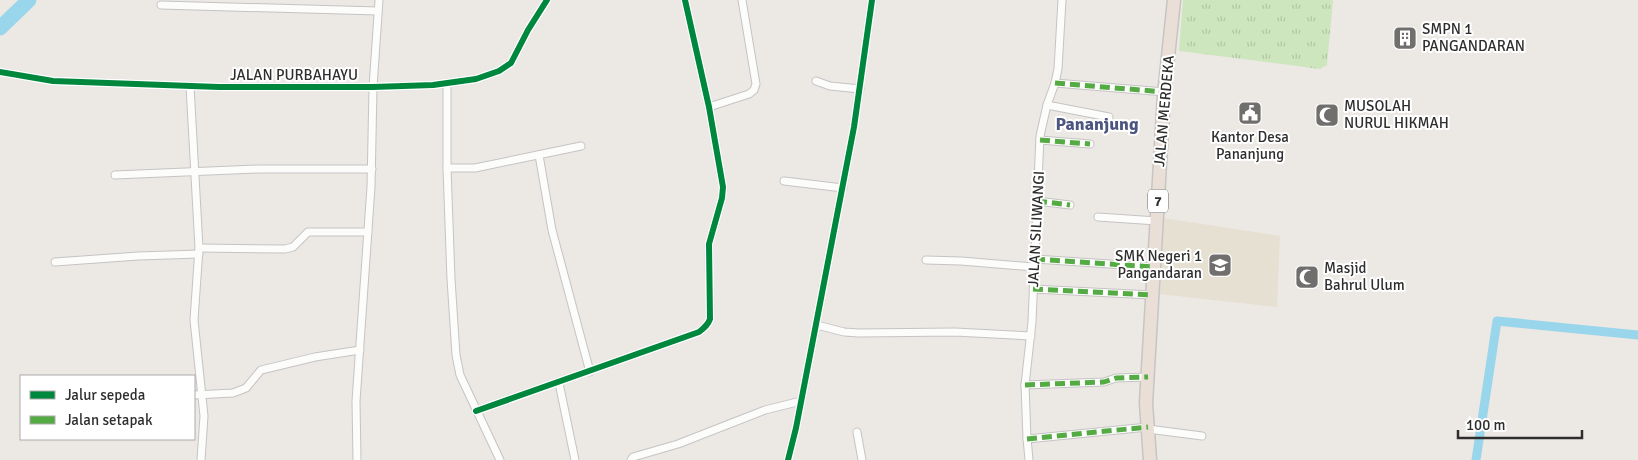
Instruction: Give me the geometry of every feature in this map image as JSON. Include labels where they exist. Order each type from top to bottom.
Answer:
[{"type":"highway","name":"JALAN MERDEKA","points":[[1148,428],[1146,403],[1152,296],[1165,92],[1174,0]]},
{"type":"highway","name":"7","points":[[1148,428],[1150,460]]},
{"type":"street","points":[[357,460],[356,401],[372,169],[373,87],[379,0]]},
{"type":"street","name":"JALAN PURBAHAYU","points":[[0,72],[52,80],[190,86],[373,87],[447,83],[476,79],[498,71],[511,63],[528,30],[547,0]]},
{"type":"street","points":[[476,412],[698,332],[708,323],[710,319],[709,244],[723,192],[709,107],[686,0]]},
{"type":"street","points":[[709,107],[749,94],[754,90],[756,84],[742,0]]},
{"type":"street","points":[[788,460],[817,325],[843,188],[860,88],[872,0]]},
{"type":"street","name":"JALAN SILIWANGI","points":[[1029,460],[1025,384],[1031,336],[1036,259],[1040,140],[1047,105],[1055,83],[1062,0]]},
{"type":"street","points":[[161,6],[378,11]]},
{"type":"street","points":[[816,81],[830,86],[860,88]]},
{"type":"street","points":[[447,83],[447,168],[456,355],[460,375],[500,460]]},
{"type":"street","points":[[1055,83],[1165,92]]},
{"type":"street","points":[[190,86],[199,251],[194,320],[204,416],[201,460]]},
{"type":"street","points":[[1047,105],[1108,117]]},
{"type":"street","points":[[1040,140],[1090,144]]},
{"type":"street","points":[[447,168],[475,168],[580,146]]},
{"type":"street","points":[[539,155],[552,230],[590,372]]},
{"type":"street","points":[[115,175],[258,169],[372,169]]},
{"type":"street","points":[[784,181],[843,188]]},
{"type":"street","points":[[1038,201],[1070,205]]},
{"type":"street","points":[[1098,216],[1157,221]]},
{"type":"street","points":[[55,262],[199,251],[285,249],[292,247],[308,232],[368,232]]},
{"type":"street","points":[[1036,259],[1154,267]]},
{"type":"street","points":[[926,260],[1034,267]]},
{"type":"street","points":[[1033,289],[1152,296]]},
{"type":"street","points":[[817,325],[844,332],[859,333],[955,332],[1031,336]]},
{"type":"street","points":[[195,395],[233,393],[246,388],[261,370],[318,356],[360,350]]},
{"type":"street","points":[[1025,384],[1104,382],[1116,378],[1148,377]]},
{"type":"street","points":[[559,382],[575,460]]},
{"type":"street","points":[[631,460],[633,456],[678,444],[762,412],[801,401]]},
{"type":"street","points":[[1027,439],[1148,428],[1202,436]]},
{"type":"street","points":[[857,432],[862,460]]},
{"type":"shaded area","name":"SMK Negeri 1 Pangandaran","points":[[1164,218],[1280,236],[1277,307],[1159,294]]},
{"type":"green space","points":[[1183,0],[1333,0],[1327,65],[1320,69],[1179,51]]},
{"type":"waterway","points":[[0,28],[29,0]]},
{"type":"waterway","points":[[1476,460],[1497,321],[1638,335]]},
{"type":"marked path","points":[[1055,83],[1165,92]]},
{"type":"marked path","points":[[1040,140],[1090,144]]},
{"type":"marked path","points":[[1037,201],[1070,205]]},
{"type":"marked path","points":[[1035,259],[1154,267]]},
{"type":"marked path","points":[[1033,289],[1152,295]]},
{"type":"marked path","points":[[1025,385],[1104,382],[1116,378],[1148,377]]},
{"type":"marked path","points":[[1027,439],[1148,427]]},
{"type":"cycle path","points":[[0,72],[53,81],[219,87],[433,85],[476,79],[499,71],[511,63],[528,30],[547,0]]},
{"type":"cycle path","points":[[476,411],[699,332],[709,321],[709,244],[722,198],[723,187],[709,107],[685,0]]},
{"type":"cycle path","points":[[788,460],[796,428],[854,127],[872,0]]},
{"type":"place","name":"SMPN 1 PANGANDARAN","points":[[1405,38]]},
{"type":"place","name":"Kantor Desa Pananjung","points":[[1250,113]]},
{"type":"place","name":"MUSOLAH NURUL HIKMAH","points":[[1327,115]]},
{"type":"place","name":"SMK Negeri 1 Pangandaran","points":[[1220,265]]},
{"type":"place","name":"Masjid Bahrul Ulum","points":[[1307,277]]},
{"type":"district","name":"Pananjung","points":[[1097,124]]}]
